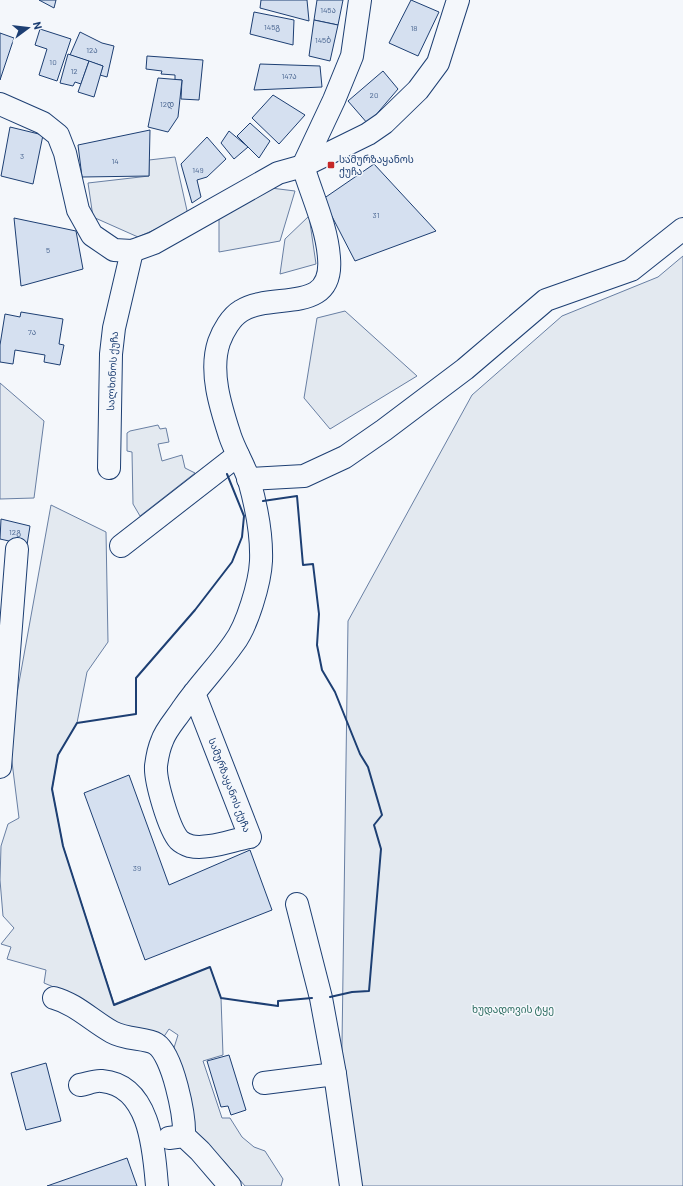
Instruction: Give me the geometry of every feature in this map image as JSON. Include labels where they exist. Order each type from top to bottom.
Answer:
[{"type":"street","points":[[303,166],[334,100],[352,56],[360,0]]},
{"type":"street","points":[[0,104],[43,123],[58,135],[65,153],[78,210],[92,235],[114,250],[132,251],[154,243],[278,173],[303,166],[368,134],[384,123],[418,90],[438,64],[458,0]]},
{"type":"street","name":"სამურზაყანოს ქუჩა","points":[[194,692],[250,837],[203,847],[189,846],[179,840],[163,807],[156,768],[162,739],[194,692],[236,641],[252,605],[261,562],[257,518],[248,479],[230,436],[217,386],[215,360],[219,342],[229,322],[240,311],[253,306],[308,297],[318,293],[328,274],[329,258],[324,230],[303,166]]},
{"type":"street","points":[[248,479],[304,476],[345,457],[384,430],[465,369],[546,300],[631,270],[683,229]]},
{"type":"street","name":"სალხინოს ქუჩა","points":[[109,468],[112,348],[114,328],[132,251]]},
{"type":"street","points":[[121,546],[238,455]]},
{"type":"street","points":[[0,767],[17,549]]},
{"type":"street","points":[[297,904],[321,998],[351,1186]]},
{"type":"street","points":[[54,998],[66,1001],[112,1033],[128,1039],[155,1043],[162,1049],[169,1065],[180,1101],[184,1120],[184,1136],[200,1151],[230,1186]]},
{"type":"street","points":[[264,1083],[334,1074]]},
{"type":"street","points":[[80,1085],[101,1081],[121,1086],[134,1097],[146,1120],[153,1141],[157,1186]]},
{"type":"street","points":[[153,1141],[184,1136]]},
{"type":"green space","points":[[175,157],[188,215],[138,237],[93,217],[88,183],[149,176],[149,160]]},
{"type":"green space","points":[[263,187],[295,191],[280,241],[219,252],[219,215]]},
{"type":"green space","points":[[309,216],[316,264],[280,274],[285,239]]},
{"type":"green space","name":"ხუდადოვის ტყე","points":[[683,256],[683,1186],[340,1186],[348,621],[472,395],[562,316],[658,277]]},
{"type":"green space","points":[[345,311],[417,376],[330,429],[304,398],[317,318]]},
{"type":"green space","points":[[0,383],[44,421],[34,498],[0,499]]},
{"type":"green space","points":[[158,425],[160,429],[166,428],[169,442],[158,444],[162,461],[182,455],[185,468],[195,473],[140,516],[133,504],[132,452],[127,451],[127,433]]},
{"type":"green space","points":[[51,505],[106,532],[108,642],[87,672],[77,723],[58,755],[52,789],[63,846],[114,1004],[210,967],[221,998],[223,1055],[203,1061],[222,1118],[230,1118],[242,1137],[254,1147],[265,1151],[283,1179],[281,1186],[245,1186],[224,1161],[194,1135],[172,1054],[178,1035],[169,1029],[163,1038],[105,1020],[83,999],[44,983],[46,970],[7,959],[11,947],[1,944],[14,928],[3,916],[0,880],[1,846],[8,824],[19,818],[9,738]]},
{"type":"building","points":[[39,0],[56,0],[54,8]]},
{"type":"building","points":[[261,0],[307,0],[309,21],[260,8]]},
{"type":"building","points":[[317,0],[343,0],[338,25],[314,20]]},
{"type":"building","points":[[411,0],[439,12],[418,56],[389,43]]},
{"type":"building","points":[[254,12],[294,20],[293,45],[250,34]]},
{"type":"building","points":[[314,20],[338,25],[330,61],[309,56]]},
{"type":"building","points":[[40,29],[71,39],[57,81],[39,75],[47,49],[35,45]]},
{"type":"building","points":[[80,32],[102,43],[114,46],[107,77],[100,75],[103,66],[70,55]]},
{"type":"building","points":[[0,33],[14,38],[0,80]]},
{"type":"building","points":[[68,54],[89,61],[81,84],[75,82],[73,86],[60,83]]},
{"type":"building","points":[[147,56],[203,60],[199,100],[181,99],[182,80],[175,80],[175,75],[161,74],[162,71],[146,69]]},
{"type":"building","points":[[89,61],[103,66],[94,97],[78,92]]},
{"type":"building","points":[[260,64],[320,66],[322,87],[254,90]]},
{"type":"building","points":[[383,71],[398,89],[368,124],[348,101]]},
{"type":"building","points":[[158,78],[182,80],[178,117],[168,132],[148,127]]},
{"type":"building","points":[[273,95],[305,115],[279,144],[252,118]]},
{"type":"building","points":[[250,123],[270,141],[259,158],[237,136]]},
{"type":"building","points":[[10,127],[43,135],[33,184],[1,176]]},
{"type":"building","points":[[150,130],[149,176],[82,177],[78,145]]},
{"type":"building","points":[[229,131],[248,147],[234,159],[221,143]]},
{"type":"building","points":[[207,137],[226,159],[207,177],[197,180],[201,197],[192,203],[181,164]]},
{"type":"building","points":[[374,164],[436,231],[355,261],[323,199]]},
{"type":"building","points":[[14,218],[76,231],[83,269],[21,286]]},
{"type":"building","points":[[21,312],[63,319],[59,344],[64,345],[60,365],[44,362],[45,355],[15,350],[13,364],[0,362],[0,345],[5,314],[20,317]]},
{"type":"building","points":[[1,519],[30,526],[27,545],[0,539]]},
{"type":"building","points":[[129,775],[169,885],[250,850],[272,910],[145,960],[84,793]]},
{"type":"building","points":[[229,1055],[246,1110],[231,1115],[228,1106],[221,1107],[207,1061]]},
{"type":"building","points":[[46,1063],[61,1121],[26,1130],[11,1073]]},
{"type":"building","points":[[127,1158],[137,1186],[47,1186]]},
{"type":"wall","points":[[227,474],[244,516],[242,537],[232,562],[195,610],[136,678],[136,714],[77,723],[58,755],[52,789],[63,846],[114,1005],[210,967],[221,998],[278,1006],[278,1001],[312,998]]},
{"type":"wall","points":[[263,501],[297,496],[303,565],[313,564],[319,614],[317,645],[322,670],[335,692],[360,754],[368,767],[382,815],[374,825],[381,849],[369,991],[352,992],[330,997]]},
{"type":"place","name":"სამურზაყანოს ქუჩა","points":[[331,165]]}]
